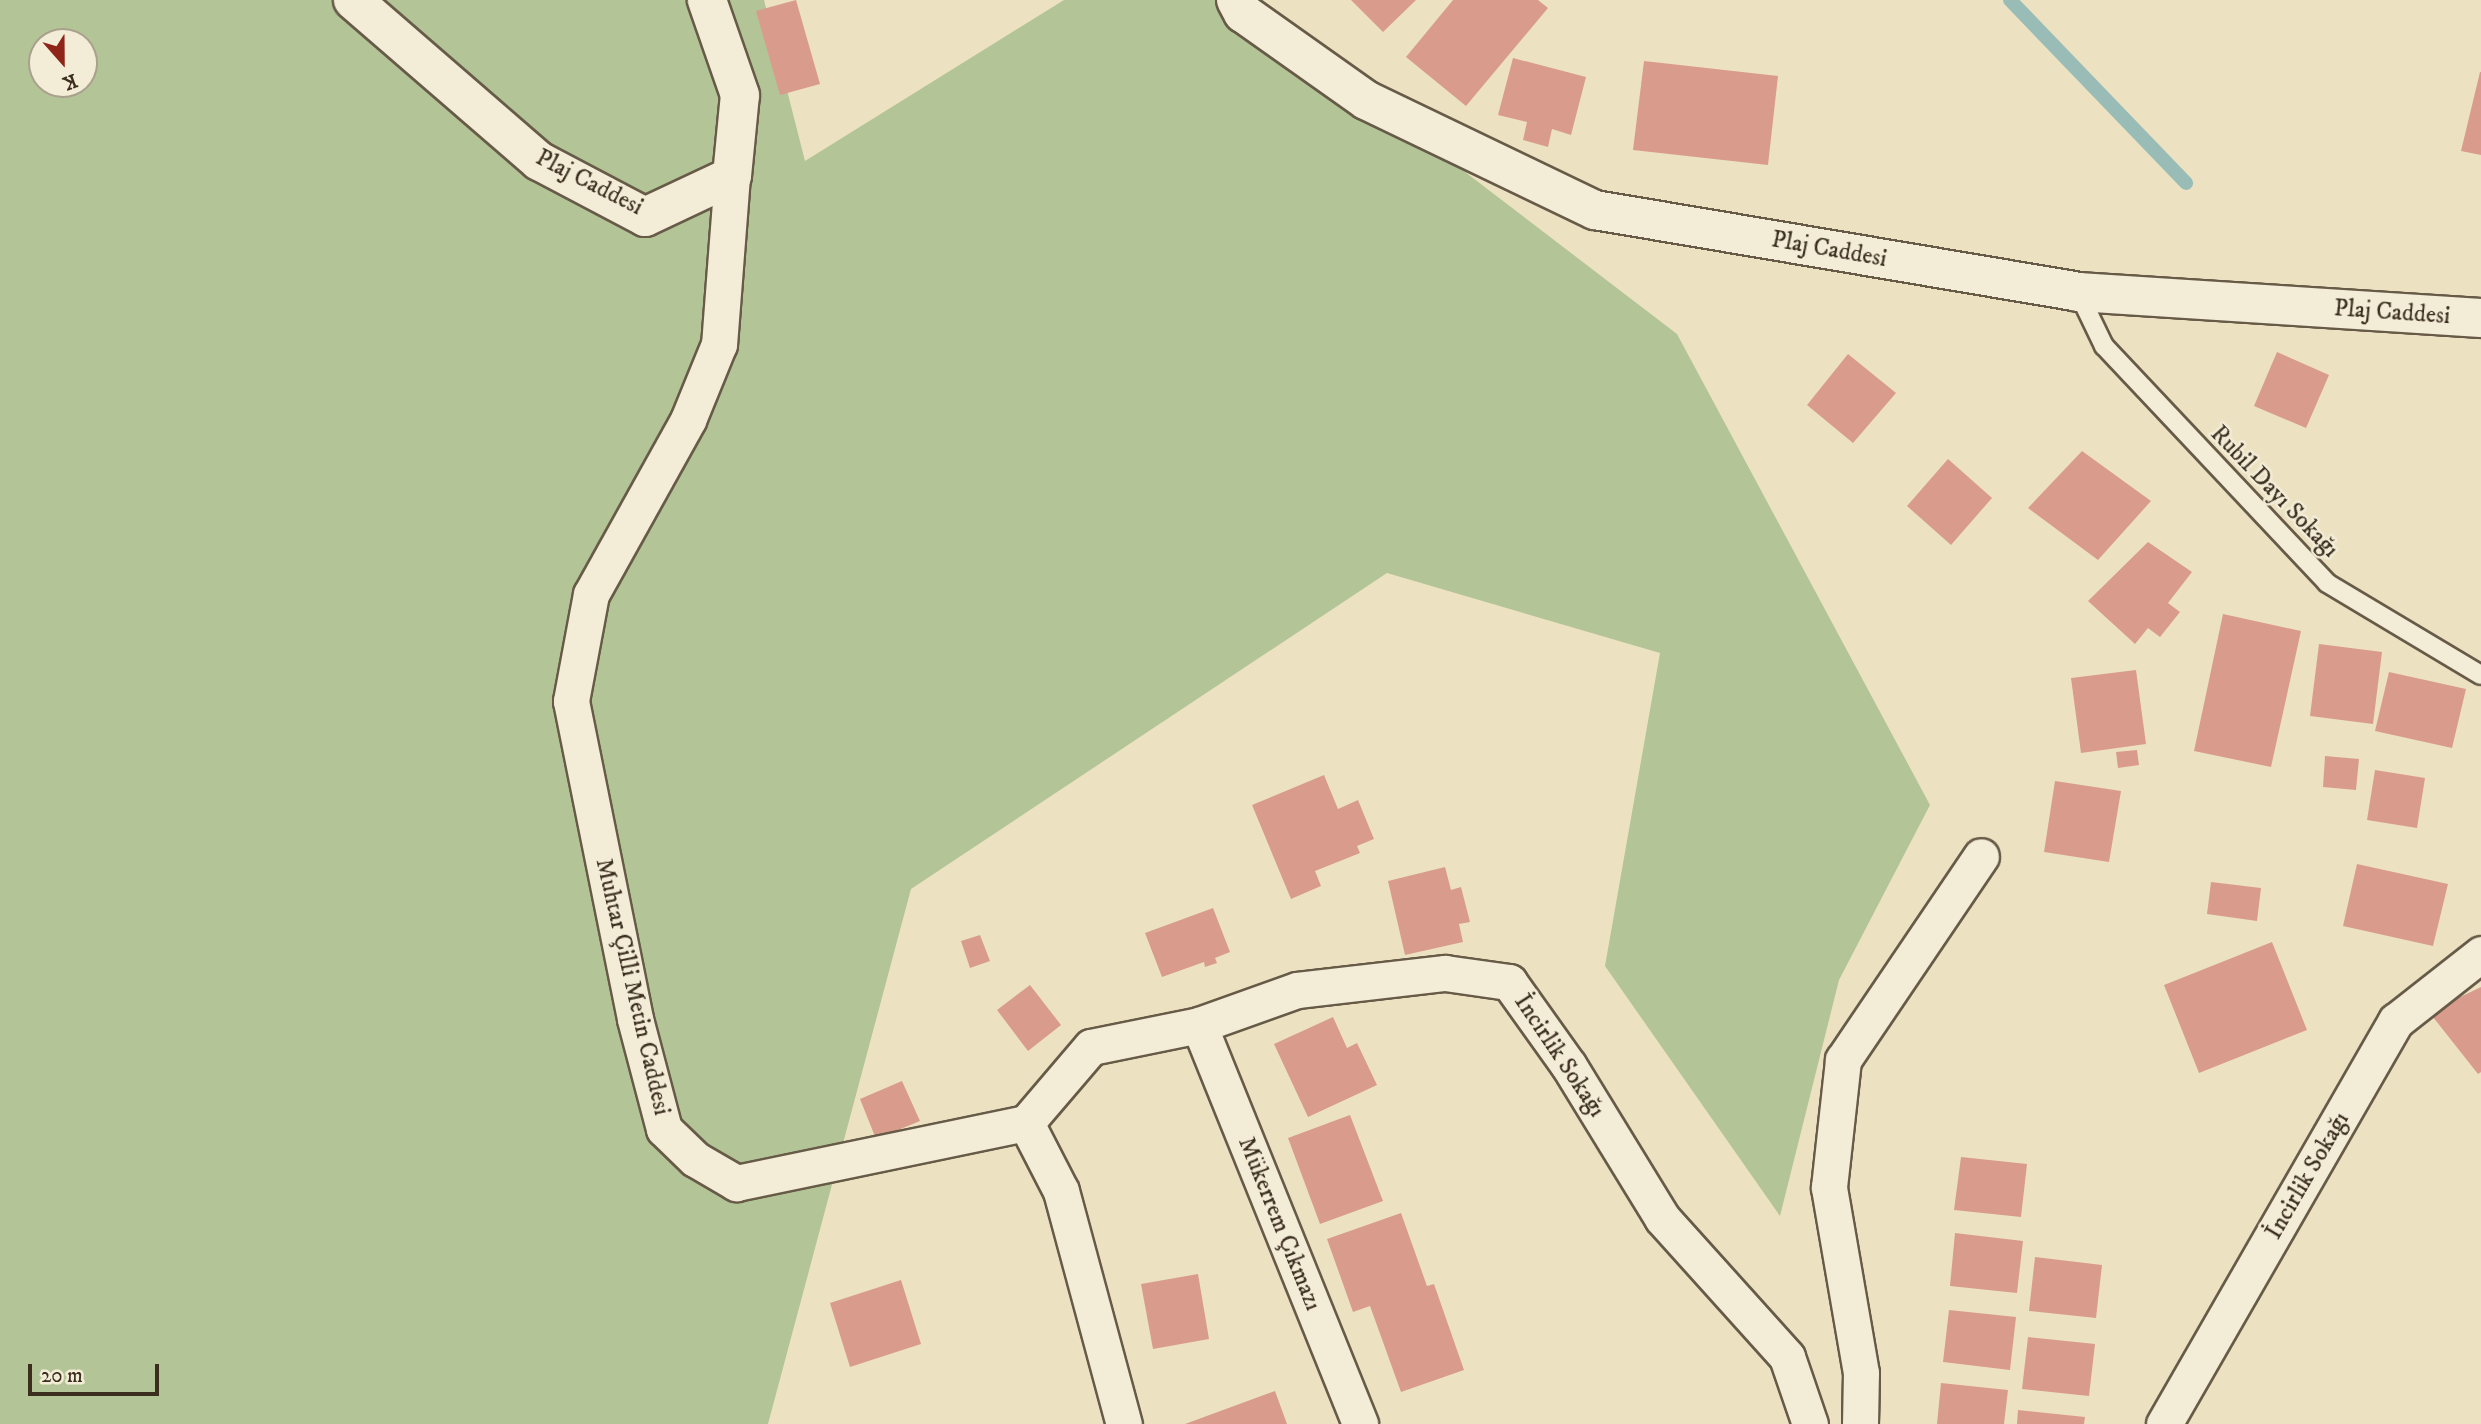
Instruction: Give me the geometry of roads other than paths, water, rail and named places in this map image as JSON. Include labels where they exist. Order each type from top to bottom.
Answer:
[{"type":"street","name":"Plaj Caddesi","points":[[353,0],[539,161],[645,217],[732,176]]},
{"type":"street","points":[[707,0],[740,95],[732,176]]},
{"type":"street","name":"Plaj Caddesi","points":[[1236,0],[1243,13],[1366,100],[1595,210],[2078,292],[2481,318]]},
{"type":"street","name":"Muhtar Çilli Metin Caddesi","points":[[732,176],[719,344],[688,420],[591,594],[571,701],[635,1019],[664,1129],[695,1159],[736,1183],[1026,1123]]},
{"type":"street","points":[[1860,1424],[1861,1373],[1829,1186],[1843,1060],[1981,856]]},
{"type":"street","name":"İncirlik Sokağı","points":[[2164,1424],[2396,1021],[2481,954]]},
{"type":"street","name":"İncirlik Sokağı","points":[[1026,1123],[1091,1047],[1199,1025],[1297,990],[1445,973],[1509,982],[1569,1066],[1662,1218],[1787,1357],[1810,1424]]},
{"type":"street","name":"Mükerrem Çıkmazı","points":[[1199,1025],[1360,1424]]},
{"type":"street","points":[[1026,1123],[1061,1191],[1124,1424]]},
{"type":"lane","name":"Rubil Dayı Sokağı","points":[[2078,292],[2104,346],[2327,583],[2481,675]]},
{"type":"waterway","points":[[2010,0],[2186,183]]}]
